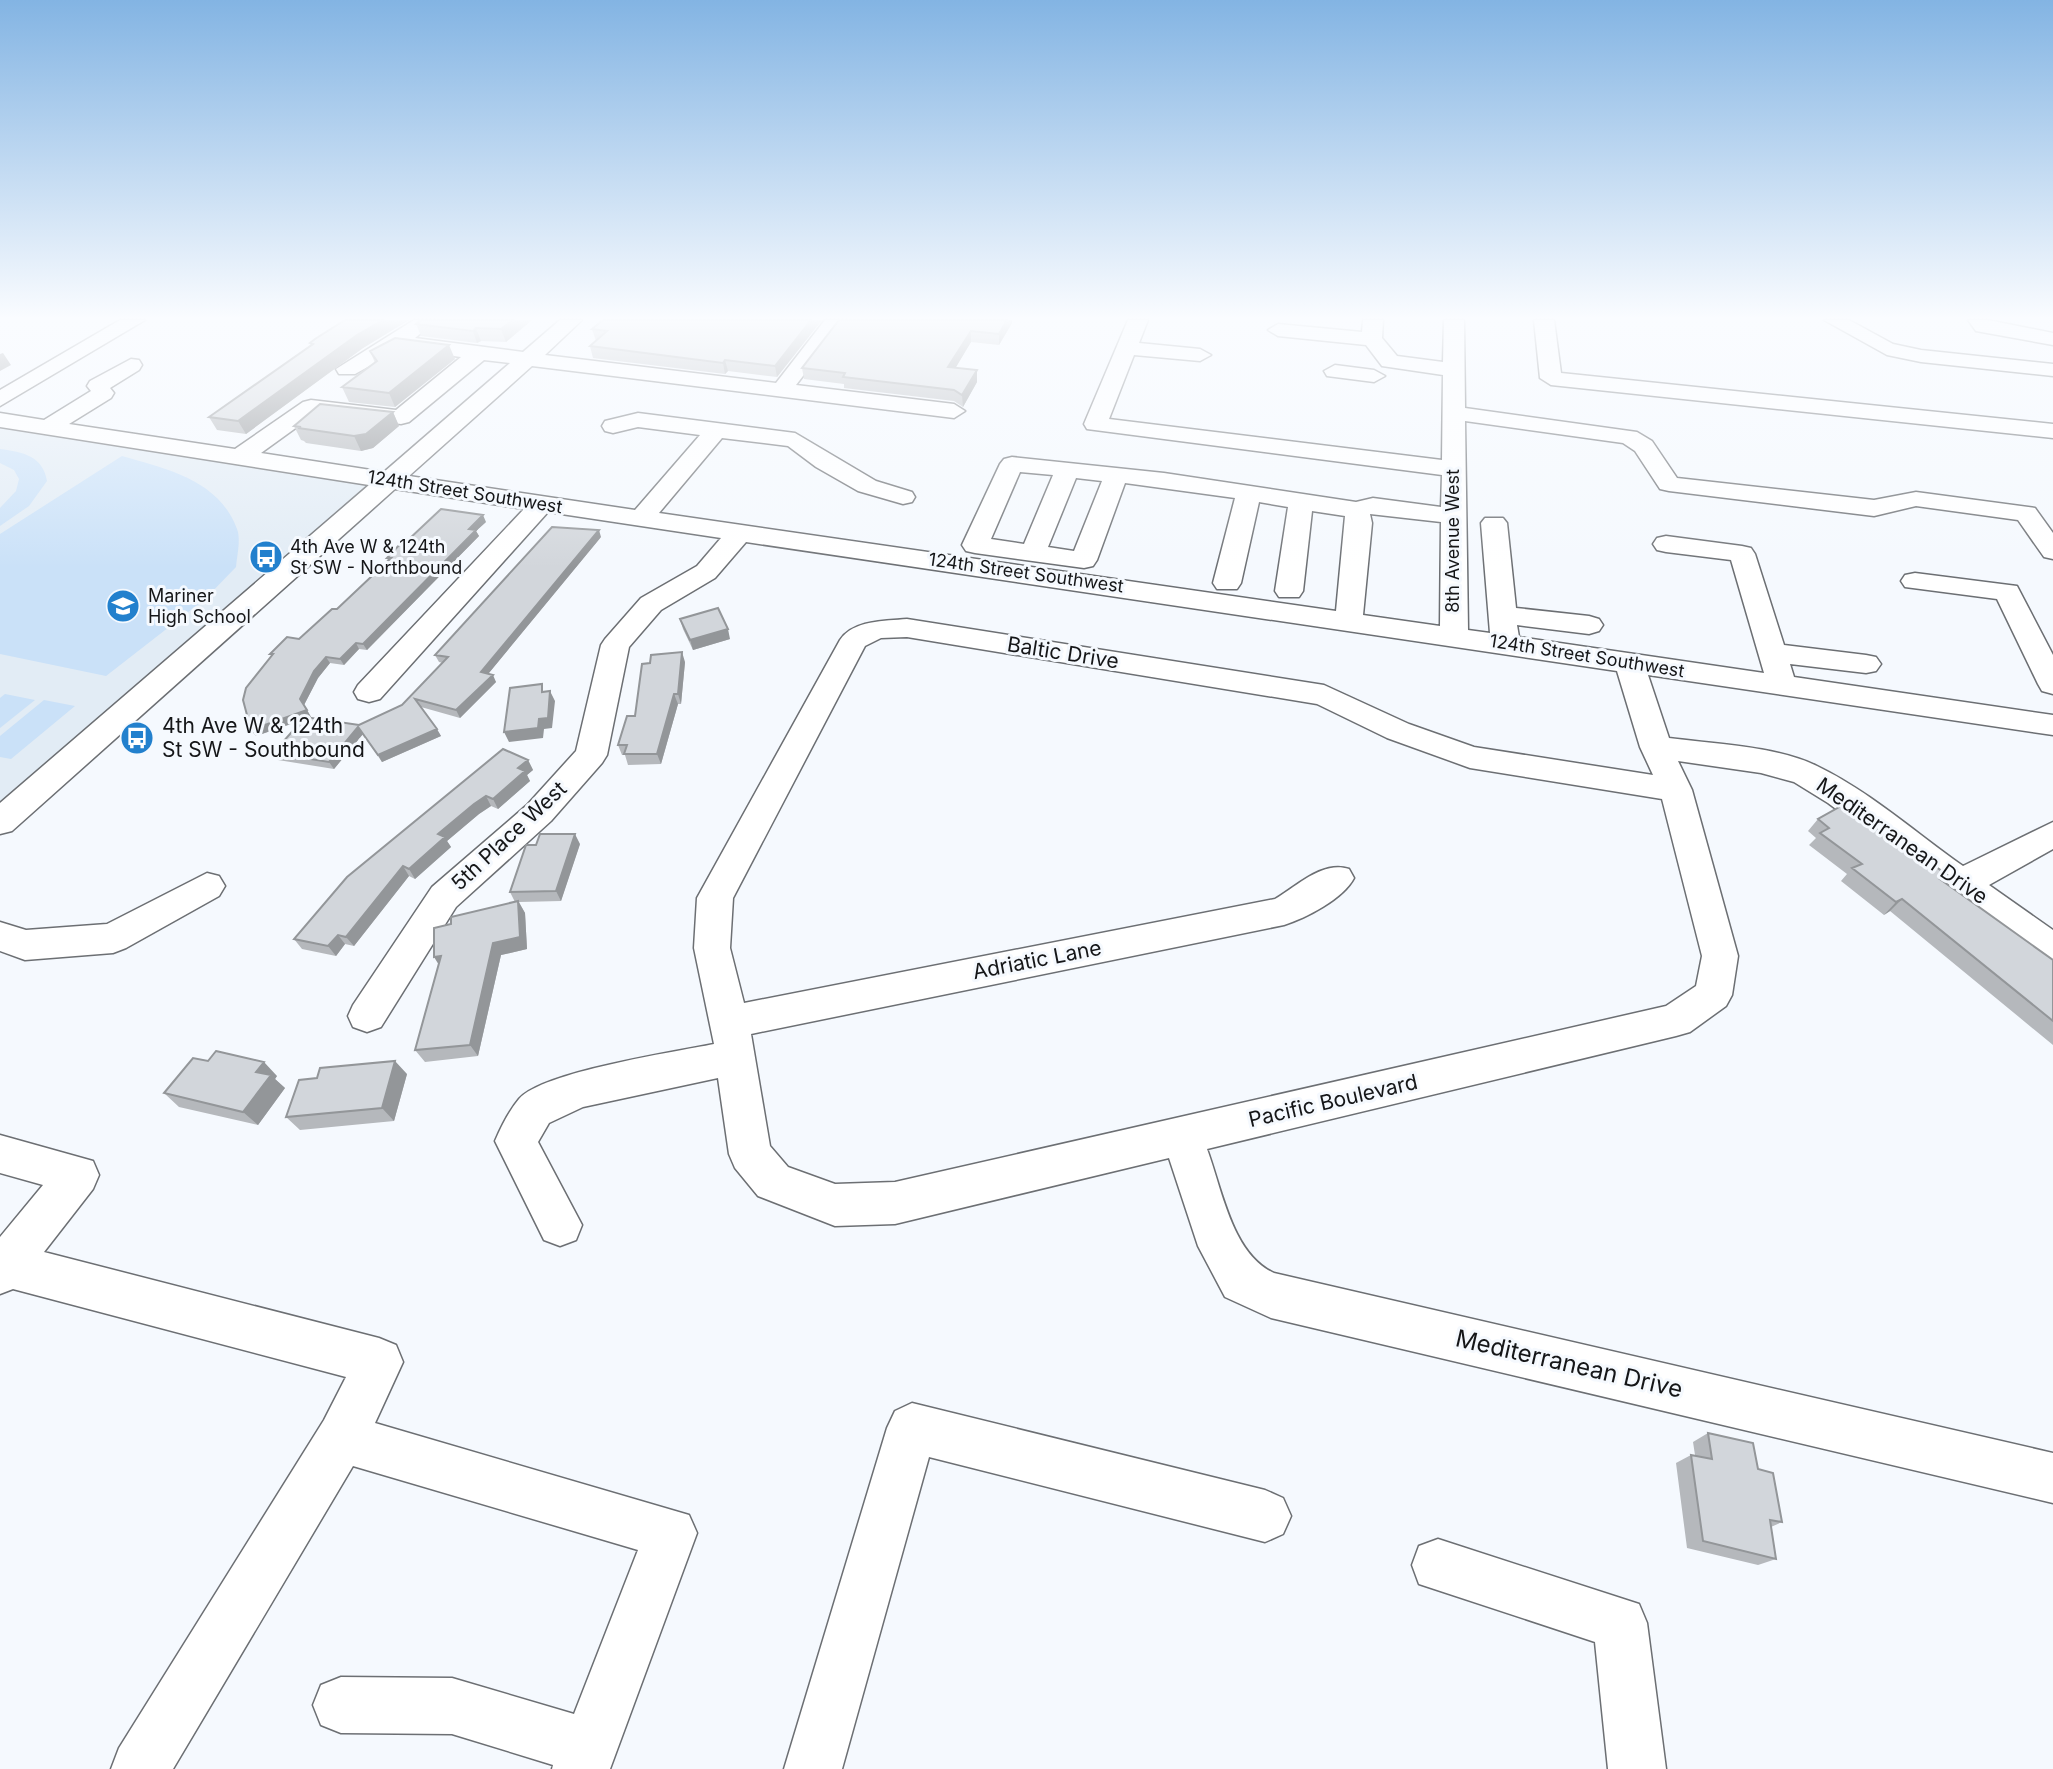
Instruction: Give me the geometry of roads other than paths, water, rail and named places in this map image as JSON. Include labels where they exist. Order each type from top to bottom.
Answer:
[{"type":"street","points":[[48,427],[88,403]]},
{"type":"street","points":[[240,457],[311,407],[401,417],[419,403]]},
{"type":"street","points":[[0,822],[477,403]]},
{"type":"street","points":[[888,403],[954,411]]},
{"type":"street","points":[[1104,403],[1095,424],[1453,469]]},
{"type":"street","name":"8th Avenue West","points":[[1453,403],[1454,636]]},
{"type":"street","points":[[1784,403],[2053,431]]},
{"type":"street","points":[[1453,413],[1629,437],[1644,446],[1669,484],[1874,508],[1916,499],[2026,513],[2053,551]]},
{"type":"street","name":"124th Street Southwest","points":[[0,420],[542,504],[741,531],[970,554],[1350,610],[1454,636],[2053,725]]},
{"type":"street","points":[[613,426],[638,420],[795,440],[867,486],[902,497]]},
{"type":"street","points":[[643,517],[716,430]]},
{"type":"street","points":[[1116,476],[1080,570],[1033,553],[970,554],[1012,464],[1164,480],[1356,510],[1373,506],[1453,516]]},
{"type":"street","points":[[1033,553],[1067,470]]},
{"type":"street","points":[[1248,495],[1224,592],[1289,591],[1350,610],[1359,523],[1356,510]]},
{"type":"street","points":[[1289,591],[1301,502]]},
{"type":"street","points":[[369,692],[542,504]]},
{"type":"street","points":[[1494,523],[1505,643]]},
{"type":"street","name":"5th Place West","points":[[367,1016],[444,897],[539,813],[591,755],[615,645],[651,604],[706,572],[741,531]]},
{"type":"street","points":[[1666,544],[1742,554],[1782,685]]},
{"type":"street","points":[[1915,581],[2007,592],[2053,684]]},
{"type":"street","points":[[1502,615],[1589,625]]},
{"type":"street","name":"Baltic Drive","points":[[733,1040],[712,948],[715,898],[853,640],[876,630],[907,628],[1324,695],[1398,731],[1470,757],[1676,790]]},
{"type":"street","points":[[1772,653],[1866,664]]},
{"type":"street","name":"Pacific Boulevard","points":[[733,1040],[750,1154],[773,1182],[835,1205],[895,1203],[1676,1020],[1713,995],[1720,956],[1676,790],[1656,747],[1629,662]]},
{"type":"street","name":"Mediterranean Drive","points":[[1656,747],[1761,762],[1804,773],[1840,795],[2053,950]]},
{"type":"street","points":[[1962,883],[2053,834]]},
{"type":"street","name":"Adriatic Lane","points":[[560,1225],[516,1141],[535,1110],[577,1090],[733,1040],[1284,911],[1337,878]]},
{"type":"street","points":[[0,936],[25,946],[113,938],[207,886]]},
{"type":"street","name":"Mediterranean Drive","points":[[1182,1136],[1220,1246],[1241,1281],[1271,1295],[2053,1478]]},
{"type":"street","points":[[0,1154],[78,1175],[3,1268],[379,1362],[342,1438],[140,1769]]},
{"type":"street","points":[[813,1769],[912,1428],[1265,1516]]},
{"type":"street","points":[[341,1705],[452,1706],[585,1758],[671,1533],[342,1438]]},
{"type":"street","points":[[1438,1564],[1620,1623],[1637,1769]]},
{"type":"place","name":"4th Ave W & 124th St SW - Northbound","points":[[266,557]]},
{"type":"place","name":"Mariner High School","points":[[123,606]]},
{"type":"place","name":"4th Ave W & 124th St SW - Southbound","points":[[137,738]]}]
